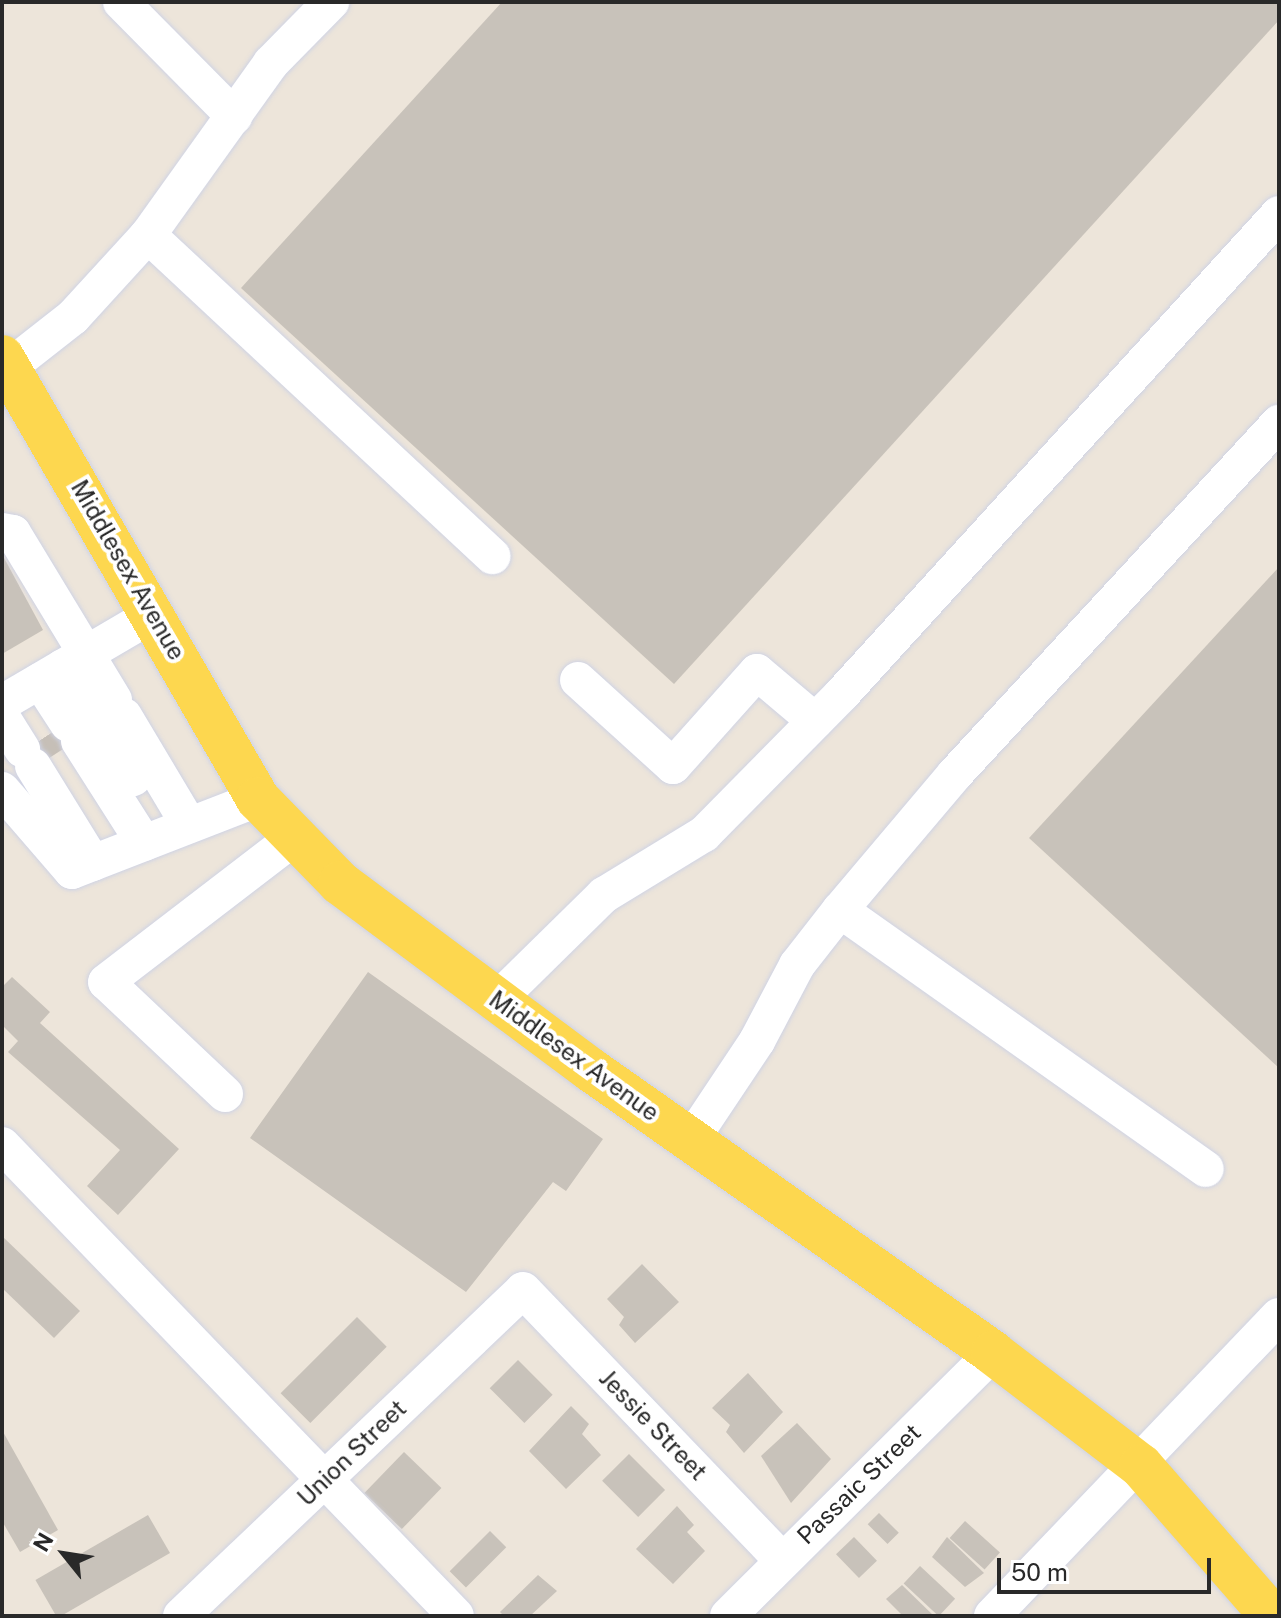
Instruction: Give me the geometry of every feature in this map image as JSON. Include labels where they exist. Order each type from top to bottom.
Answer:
[{"type":"main road","name":"Middlesex Avenue","points":[[10,384],[154,614],[258,799],[340,883],[691,1140],[993,1353],[1141,1466],[1272,1616]]},
{"type":"street","points":[[121,2],[234,116]]},
{"type":"street","points":[[10,384],[148,235],[271,63],[331,2]]},
{"type":"street","points":[[497,1000],[604,895],[704,834],[815,721],[1279,214]]},
{"type":"street","points":[[148,235],[492,556]]},
{"type":"street","points":[[691,1140],[757,1041],[797,965],[840,910],[955,774],[1279,423]]},
{"type":"street","points":[[2,531],[13,533],[36,686],[55,742],[133,848]]},
{"type":"street","points":[[36,686],[154,614]]},
{"type":"street","points":[[578,680],[673,766],[757,672],[815,721]]},
{"type":"street","points":[[36,686],[55,742],[133,848]]},
{"type":"street","points":[[55,742],[133,848]]},
{"type":"street","points":[[133,848],[258,799]]},
{"type":"street","points":[[225,1094],[106,982],[295,837]]},
{"type":"street","points":[[840,910],[1206,1169]]},
{"type":"street","points":[[2,1145],[326,1477],[456,1616]]},
{"type":"street","name":"Union Street","points":[[181,1616],[523,1290]]},
{"type":"street","name":"Jessie Street","points":[[523,1290],[782,1560]]},
{"type":"street","points":[[992,1616],[1141,1466],[1278,1318]]},
{"type":"street","name":"Passaic Street","points":[[728,1616],[993,1353]]},
{"type":"building","points":[[502,2],[1279,2],[1279,20],[674,684],[241,288]]},
{"type":"building","points":[[2,554],[43,630],[2,654]]},
{"type":"building","points":[[1279,567],[1279,1068],[1029,838]]},
{"type":"building","points":[[368,972],[603,1139],[566,1191],[553,1182],[466,1292],[250,1138]]},
{"type":"building","points":[[12,977],[50,1012],[40,1023],[179,1149],[118,1215],[87,1186],[120,1150],[8,1052],[18,1041],[2,1025],[2,987]]},
{"type":"building","points":[[2,1236],[80,1311],[54,1338],[2,1288]]},
{"type":"building","points":[[642,1264],[679,1302],[635,1343],[619,1325],[624,1317],[607,1299]]},
{"type":"building","points":[[357,1317],[387,1347],[310,1423],[281,1393]]},
{"type":"building","points":[[518,1360],[553,1395],[524,1423],[490,1388]]},
{"type":"building","points":[[748,1373],[783,1412],[744,1453],[726,1432],[730,1425],[712,1408]]},
{"type":"building","points":[[571,1406],[589,1424],[582,1434],[601,1455],[566,1489],[529,1451]]},
{"type":"building","points":[[797,1423],[831,1459],[791,1503],[761,1456]]},
{"type":"building","points":[[2,1430],[58,1530],[20,1552],[2,1521]]},
{"type":"building","points":[[404,1452],[441,1488],[402,1529],[364,1493]]},
{"type":"building","points":[[629,1454],[665,1490],[638,1517],[602,1481]]},
{"type":"building","points":[[677,1506],[694,1525],[687,1532],[705,1551],[673,1584],[636,1549]]},
{"type":"building","points":[[879,1513],[899,1533],[887,1544],[868,1524]]},
{"type":"building","points":[[148,1515],[170,1553],[61,1616],[56,1616],[35,1580]]},
{"type":"building","points":[[965,1521],[1000,1552],[985,1570],[950,1538]]},
{"type":"building","points":[[490,1531],[506,1547],[466,1588],[450,1571]]},
{"type":"building","points":[[854,1537],[877,1561],[859,1578],[836,1554]]},
{"type":"building","points":[[947,1537],[984,1573],[965,1587],[932,1557]]},
{"type":"building","points":[[920,1566],[955,1599],[938,1616],[904,1584]]},
{"type":"building","points":[[538,1575],[557,1591],[530,1616],[504,1616],[500,1612]]},
{"type":"building","points":[[902,1585],[934,1616],[903,1616],[886,1599]]},
{"type":"tunnel","points":[[48,735],[59,752]]}]
